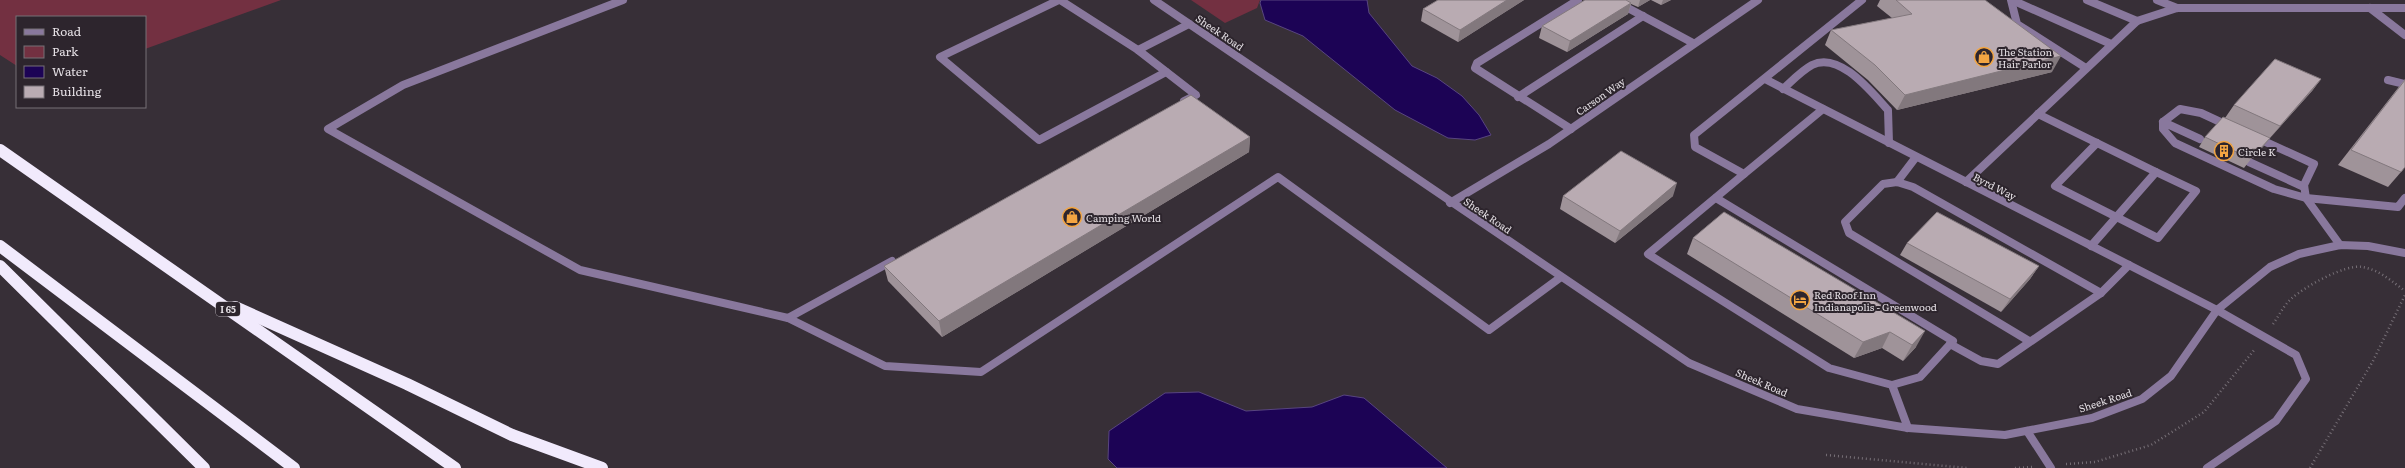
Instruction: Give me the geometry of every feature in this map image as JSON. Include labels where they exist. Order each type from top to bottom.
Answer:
[{"type":"highway","name":"I 65","points":[[0,150],[455,468]]},
{"type":"highway","points":[[0,246],[294,468]]},
{"type":"highway","points":[[0,266],[204,468]]},
{"type":"highway","points":[[209,296],[407,384],[512,435],[602,468]]},
{"type":"street","points":[[623,0],[404,84],[328,129],[580,270],[788,318],[885,366],[981,372],[1278,177],[1488,330],[1561,277]]},
{"type":"street","points":[[1166,72],[1039,140],[940,57],[1060,0],[1138,50],[1196,95],[1176,106]]},
{"type":"street","name":"Sheek Road","points":[[1154,0],[1450,203],[1689,363],[1797,409],[1908,428],[2005,435],[2092,418],[2142,399],[2171,376],[2217,310],[2270,267],[2299,254],[2340,245],[2368,246],[2405,253]]},
{"type":"street","points":[[1571,128],[1518,97],[1480,73],[1475,68],[1477,63],[1578,0]]},
{"type":"street","points":[[1612,0],[1693,43]]},
{"type":"street","name":"Carson Way","points":[[1450,203],[1571,128],[1693,43],[1758,0]]},
{"type":"street","points":[[1744,174],[1695,147],[1694,135],[1862,0]]},
{"type":"street","points":[[2012,0],[2112,44]]},
{"type":"street","points":[[2012,0],[2017,24],[2086,68]]},
{"type":"street","points":[[2087,0],[2137,21]]},
{"type":"street","points":[[2157,0],[2176,8]]},
{"type":"street","points":[[1966,182],[2137,21],[2176,8],[2405,8]]},
{"type":"street","points":[[2370,8],[2405,35]]},
{"type":"street","points":[[1518,97],[1643,16]]},
{"type":"street","points":[[1138,50],[1189,24]]},
{"type":"street","points":[[1783,89],[1814,64],[1828,63],[1848,70],[1888,110],[1889,143]]},
{"type":"street","name":"Byrd Way","points":[[1765,79],[2217,310],[2296,355],[2306,379],[2276,421],[2207,468]]},
{"type":"street","points":[[2388,80],[2405,84]]},
{"type":"street","points":[[1716,198],[1952,341],[1920,378],[1892,385],[1829,368],[1648,254],[1823,109]]},
{"type":"street","points":[[2237,129],[2201,113],[2180,109],[2163,122],[2162,129],[2175,143],[2274,189],[2306,198],[2398,207],[2405,198]]},
{"type":"street","points":[[2038,114],[2196,191],[2158,238],[2056,186],[2097,143]]},
{"type":"street","points":[[2163,122],[2200,139]]},
{"type":"street","points":[[2251,136],[2314,164],[2304,187],[2306,198],[2340,245]]},
{"type":"street","points":[[1897,182],[1916,156]]},
{"type":"street","points":[[2249,162],[2304,187]]},
{"type":"street","points":[[2091,246],[2156,172]]},
{"type":"street","points":[[2030,341],[1849,233],[1844,222],[1883,184],[1897,182],[1913,187],[2101,293]]},
{"type":"street","points":[[788,318],[899,257]]},
{"type":"street","points":[[1950,344],[1981,361],[1998,364],[2101,293],[2129,265]]},
{"type":"street","points":[[1892,385],[1908,428]]},
{"type":"street","points":[[2027,431],[2050,467]]},
{"type":"path","points":[[2015,468],[2050,467],[2094,462],[2151,444],[2204,412],[2242,366],[2292,297],[2330,276],[2361,267],[2389,280],[2405,291]]},
{"type":"path","points":[[2310,468],[2373,361],[2405,295]]},
{"type":"path","points":[[1826,455],[1967,468]]},
{"type":"green space","points":[[0,0],[281,0],[146,49],[146,16],[16,16],[16,65],[0,55]]},
{"type":"green space","points":[[1191,0],[1260,0],[1257,8],[1225,23]]},
{"type":"water","points":[[1261,0],[1367,0],[1369,13],[1412,66],[1437,78],[1462,96],[1479,115],[1491,135],[1475,140],[1448,138],[1395,110],[1303,36],[1265,20],[1260,3]]},
{"type":"water","points":[[1199,392],[1246,411],[1312,407],[1344,395],[1364,398],[1447,468],[1117,468],[1108,459],[1109,431],[1165,393]]},
{"type":"building","points":[[1438,0],[1507,0],[1460,30],[1423,9]]},
{"type":"building","points":[[1585,0],[1626,0],[1631,3],[1570,41],[1542,26]]},
{"type":"building","points":[[1896,0],[1985,0],[2061,56],[1905,95],[1875,65],[1831,30],[1912,14]]},
{"type":"building","name":"Circle K","points":[[2275,59],[2321,79],[2280,126],[2234,105]]},
{"type":"building","points":[[2405,80],[2405,167],[2401,172],[2351,150]]},
{"type":"building","name":"Camping World","points":[[1191,95],[1250,137],[939,321],[884,266]]},
{"type":"building","points":[[2223,117],[2270,138],[2260,149],[2252,149],[2251,159],[2205,137]]},
{"type":"building","points":[[1621,151],[1677,183],[1620,231],[1563,196]]},
{"type":"building","points":[[1724,212],[1925,331],[1912,345],[1890,332],[1863,342],[1693,238]]},
{"type":"building","points":[[1937,212],[2039,266],[2010,299],[1907,243]]},
{"type":"place","name":"The Station Hair Parlor","points":[[1984,57]]},
{"type":"place","name":"Circle K","points":[[2224,151]]},
{"type":"place","name":"Camping World","points":[[1072,217]]},
{"type":"place","name":"Red Roof Inn Indianapolis - Greenwood","points":[[1800,300]]}]
